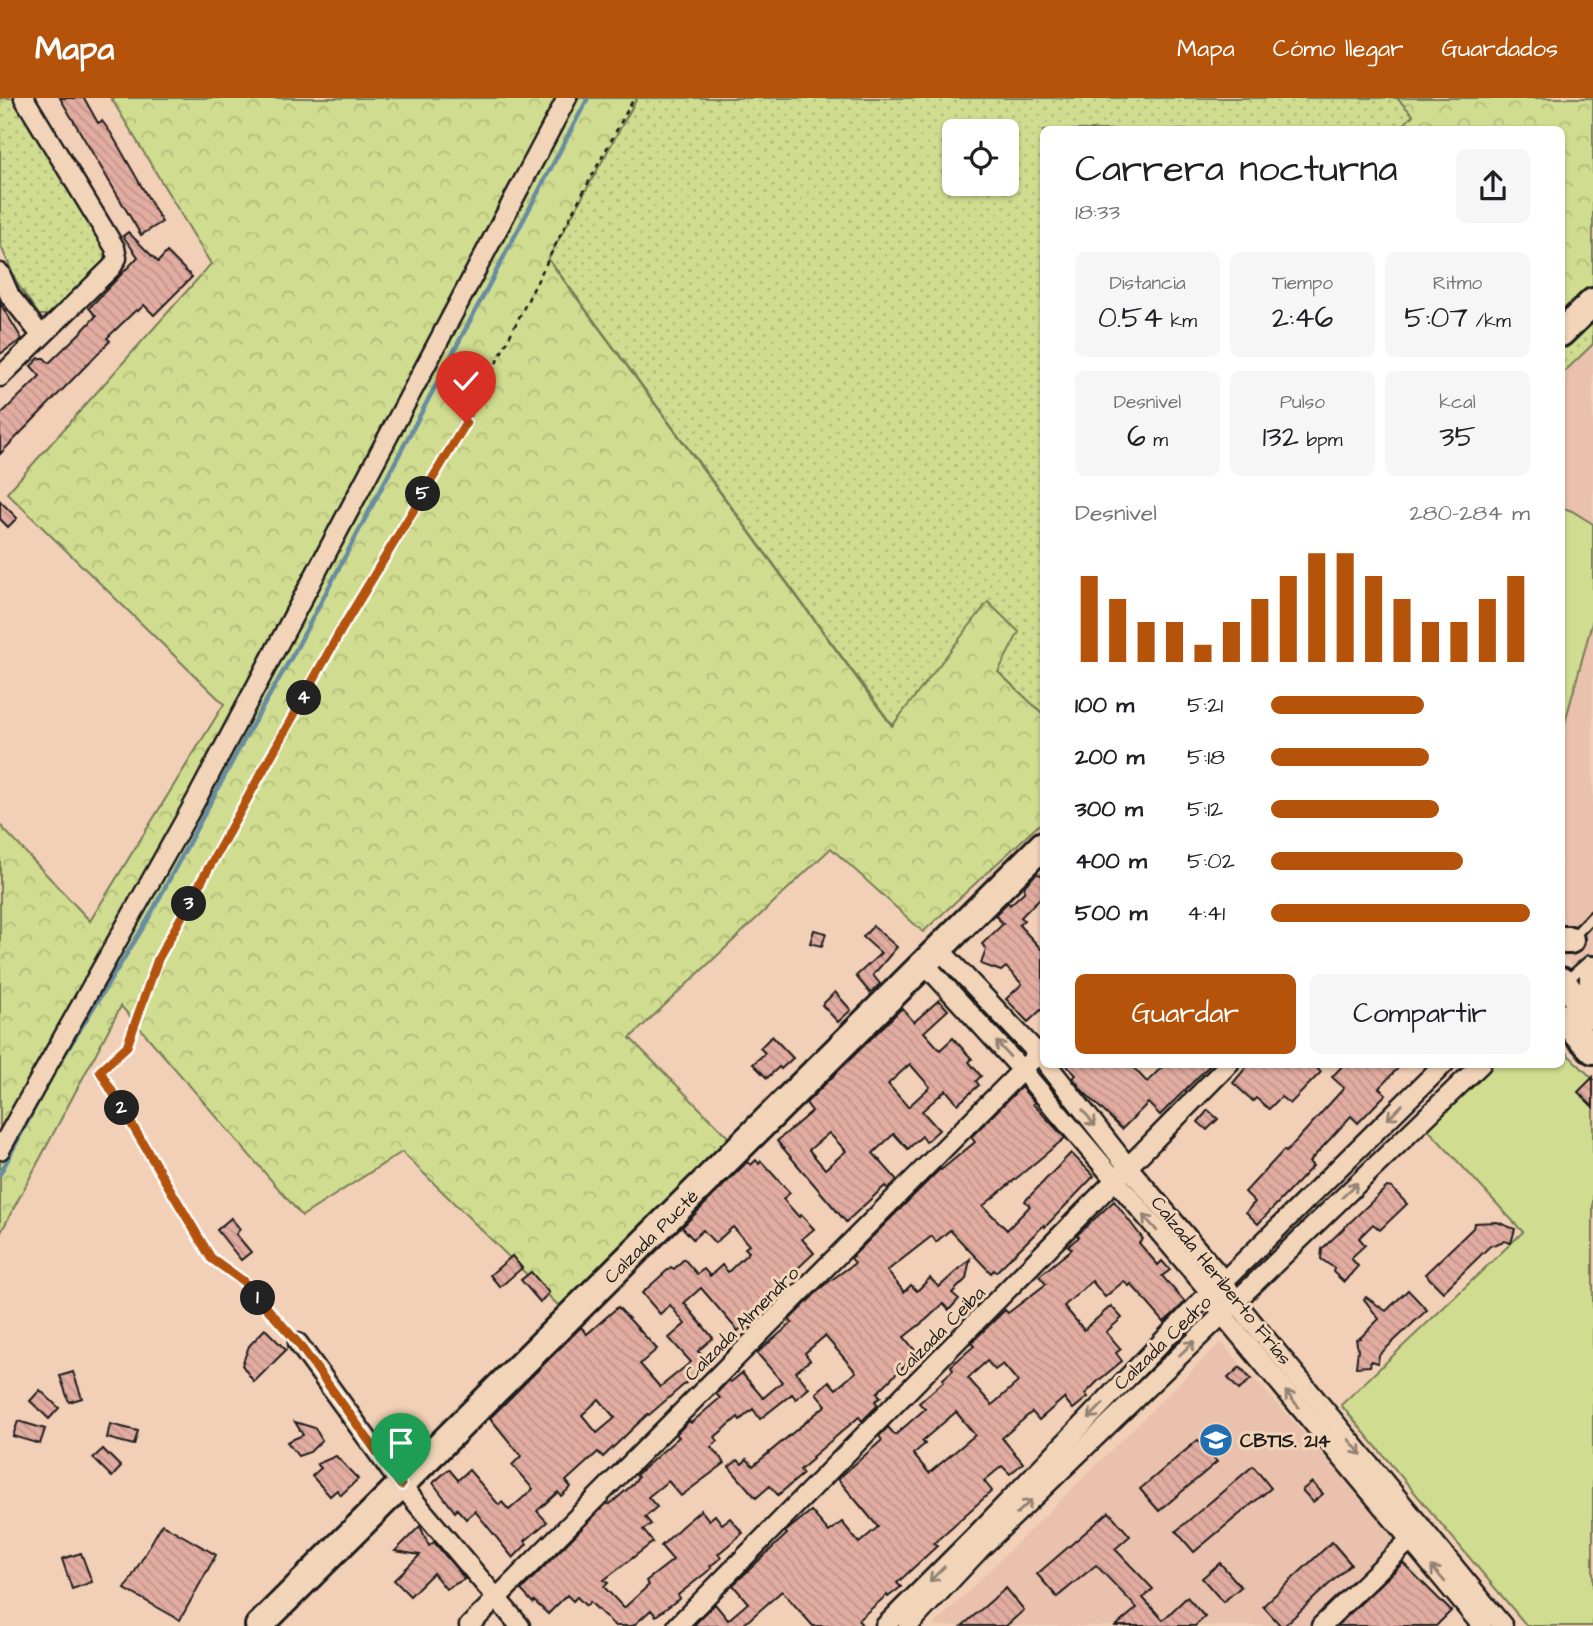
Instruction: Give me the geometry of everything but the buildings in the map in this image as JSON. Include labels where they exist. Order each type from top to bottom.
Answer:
[{"type":"street","points":[[0,377],[112,267],[117,258],[115,248],[24,98]]},
{"type":"street","points":[[0,1150],[195,802],[566,98]]},
{"type":"street","points":[[0,272],[10,296],[41,335]]},
{"type":"street","points":[[1565,329],[1593,302]]},
{"type":"street","name":"Calzada Pucté","points":[[259,1626],[1040,848]]},
{"type":"street","name":"Calzada Heriberto Frías","points":[[932,956],[1040,1053]]},
{"type":"street","name":"Calzada Heriberto Frías","points":[[932,956],[1114,1182],[1217,1287]]},
{"type":"street","points":[[1593,970],[1593,999]]},
{"type":"street","points":[[1565,987],[1593,1015]]},
{"type":"street","points":[[1565,1021],[1593,1050]]},
{"type":"street","name":"Calzada Almendro","points":[[469,1626],[1022,1070],[1040,1058]]},
{"type":"street","name":"Calzada Heriberto Frías","points":[[1052,1068],[1217,1287],[1228,1308],[1409,1540],[1482,1626]]},
{"type":"street","name":"Calzada Ceiba","points":[[677,1626],[1225,1068]]},
{"type":"street","name":"Calzada Cedro","points":[[885,1626],[1217,1287],[1440,1068]]},
{"type":"street","name":"Calzada Cedro","points":[[908,1626],[981,1548],[1477,1068]]},
{"type":"street","name":"Calzada Heriberto Frías","points":[[1228,1308],[1423,1528],[1503,1626]]},
{"type":"street","points":[[298,1343],[401,1485],[520,1626]]},
{"type":"street","points":[[1321,1626],[1423,1528]]},
{"type":"lane","points":[[1565,942],[1593,916]]},
{"type":"lane","points":[[1565,981],[1593,957]]},
{"type":"path","points":[[298,1343],[243,1281],[211,1258],[100,1071],[127,1046],[158,959],[340,632],[466,423],[566,224],[634,98]]},
{"type":"shaded area","points":[[1593,344],[1593,988],[1565,959],[1565,371]]},
{"type":"shaded area","name":"CBTIS. 214","points":[[1221,1342],[1400,1539],[1312,1626],[933,1626]]},
{"type":"green space","points":[[0,98],[18,98],[109,249],[109,260],[50,315],[39,315],[17,283],[0,244]]},
{"type":"green space","points":[[111,98],[637,98],[548,259],[892,726],[988,602],[1019,632],[998,672],[1040,711],[1040,824],[923,932],[831,848],[630,1038],[732,1141],[561,1308],[402,1152],[302,1216],[121,1006],[0,1234],[0,825],[90,921],[224,704],[7,493],[211,264]]},
{"type":"green space","points":[[637,98],[1397,98],[1414,115],[1404,126],[1040,126],[1040,711],[998,672],[893,726],[548,258]]},
{"type":"green space","points":[[1397,98],[1593,98],[1593,286],[1565,314],[1565,126],[1403,126],[1413,115]]},
{"type":"green space","points":[[1593,286],[1593,344],[1565,371],[1565,314]]},
{"type":"green space","points":[[1565,508],[1593,524],[1593,619],[1565,722]]},
{"type":"green space","points":[[1565,1052],[1593,1079],[1593,1626],[1527,1626],[1341,1405],[1523,1232],[1424,1125],[1483,1068],[1565,1068]]},
{"type":"waterway","points":[[0,1174],[53,1073],[147,921],[247,734],[295,651],[588,98]]},
{"type":"place","name":"CBTIS. 214","points":[[1216,1440]]},
{"type":"route","points":[[401,1485],[298,1343],[243,1281],[211,1258],[100,1071],[127,1046],[158,959],[340,632],[466,423]]}]
